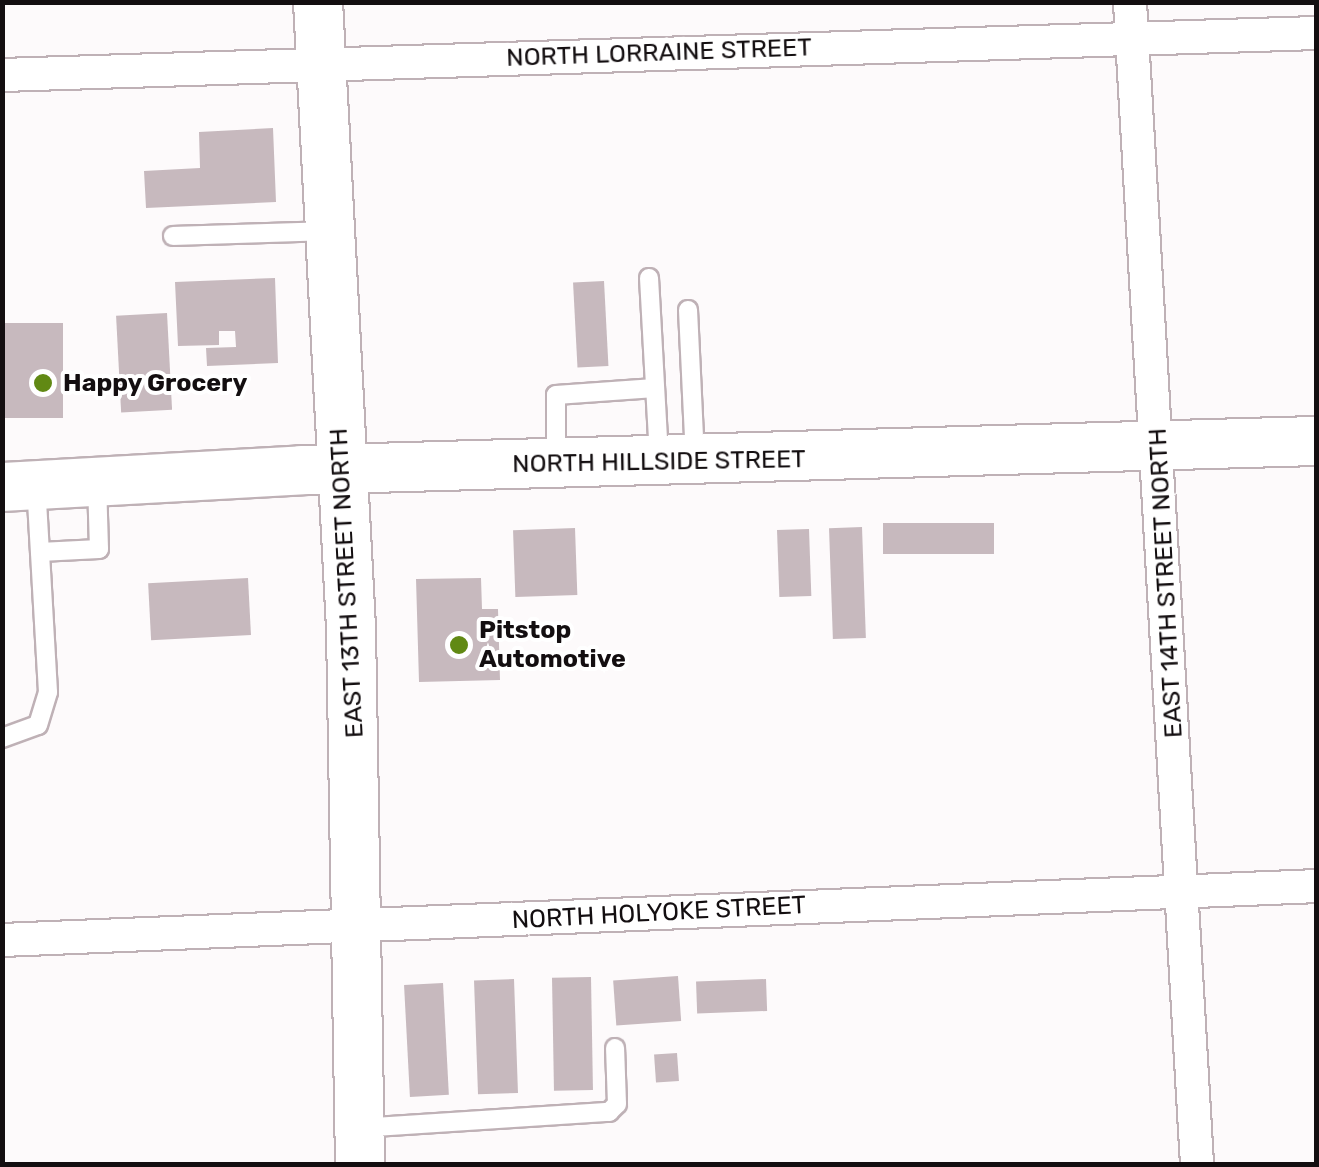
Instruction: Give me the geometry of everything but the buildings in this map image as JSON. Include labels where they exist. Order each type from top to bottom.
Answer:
[{"type":"main road","name":"EAST 13TH STREET NORTH","points":[[318,2],[324,64],[360,930],[359,1146]]},
{"type":"main road","name":"NORTH HILLSIDE STREET","points":[[19,486],[342,469],[1316,441]]},
{"type":"street","name":"EAST 14TH STREET NORTH","points":[[1130,2],[1197,1164]]},
{"type":"street","name":"NORTH LORRAINE STREET","points":[[2,75],[1316,34]]},
{"type":"street","name":"NORTH HOLYOKE STREET","points":[[2,940],[360,930],[1316,886]]},
{"type":"lane","points":[[173,236],[331,231]]},
{"type":"lane","points":[[649,278],[655,388],[677,462]]},
{"type":"lane","points":[[677,462],[688,310]]},
{"type":"lane","points":[[556,464],[556,396],[655,388]]},
{"type":"lane","points":[[40,552],[99,548],[97,482]]},
{"type":"lane","points":[[2,738],[38,724],[48,692],[40,552],[19,486]]},
{"type":"lane","points":[[359,1146],[610,1112],[617,1104],[615,1048]]},
{"type":"place","name":"Happy Grocery","points":[[43,383]]},
{"type":"place","name":"Pitstop Automotive","points":[[459,645]]}]
